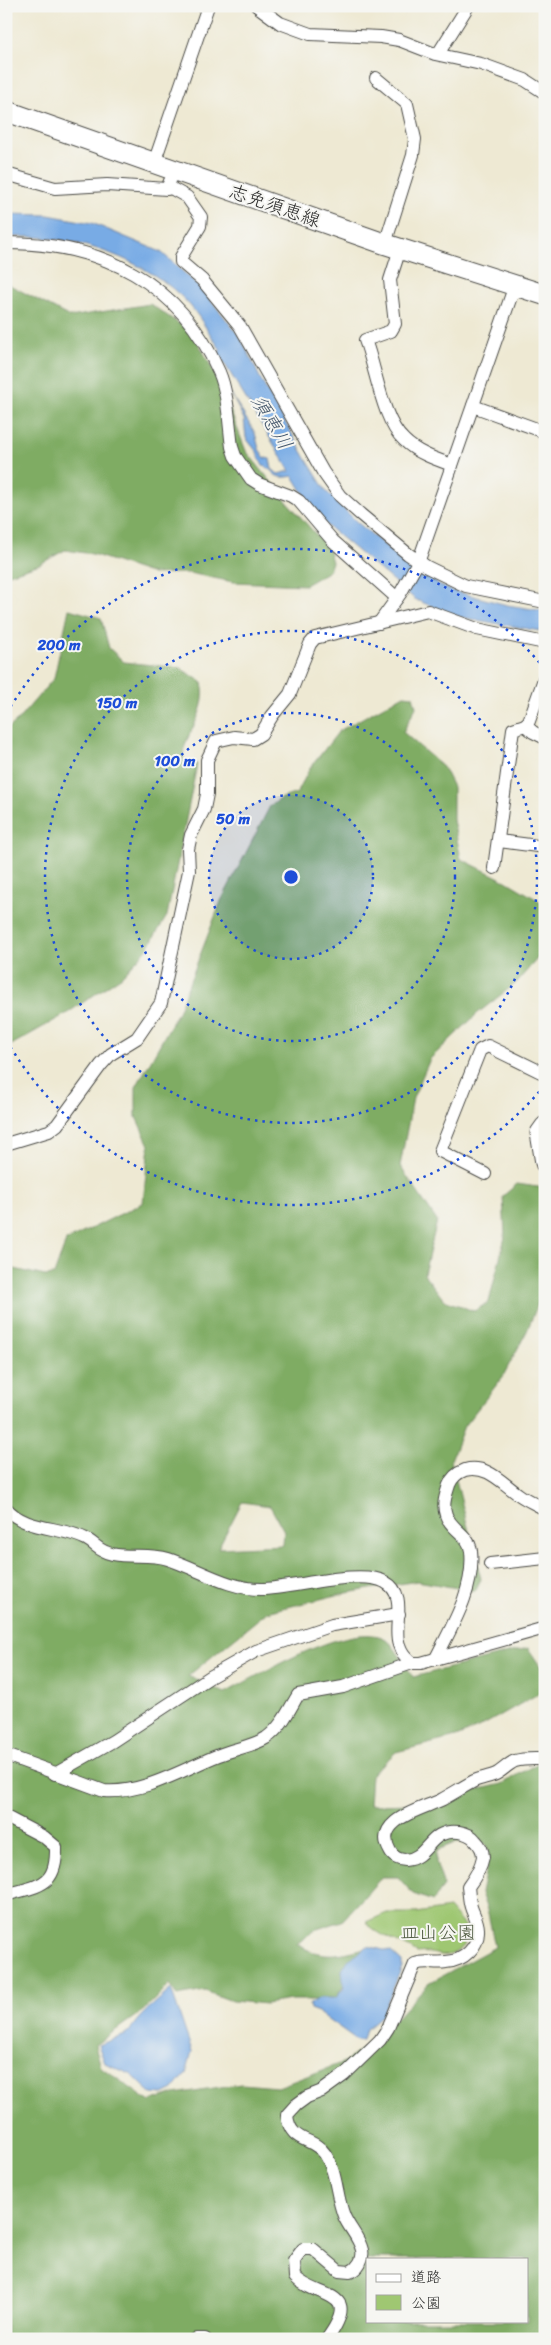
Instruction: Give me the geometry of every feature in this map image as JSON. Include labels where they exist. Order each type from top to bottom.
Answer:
[{"type":"main road","name":"志免須恵線","points":[[6,111],[154,163],[171,178],[545,295]]},
{"type":"street","points":[[154,163],[208,6]]},
{"type":"street","points":[[258,6],[280,23],[310,34],[380,37],[400,40],[438,54],[481,64],[525,80],[545,93]]},
{"type":"street","points":[[438,54],[468,6]]},
{"type":"street","points":[[376,78],[407,104],[416,139],[393,246],[390,280],[395,324],[391,331],[365,340],[384,408],[403,440],[424,454],[452,465]]},
{"type":"street","points":[[6,174],[55,188],[107,185],[167,189],[171,178],[201,217],[200,226],[181,257],[181,262],[208,287],[240,326],[299,432],[340,496],[390,540],[427,567],[466,586],[545,602]]},
{"type":"street","points":[[6,243],[57,246],[103,258],[144,280],[169,299],[197,330],[220,373],[232,447],[235,456],[251,479],[299,501],[333,541],[398,596]]},
{"type":"street","points":[[379,623],[398,596],[419,560],[515,285]]},
{"type":"street","points":[[473,406],[545,432]]},
{"type":"street","points":[[6,1144],[48,1131],[57,1125],[101,1065],[111,1054],[137,1038],[161,1003],[189,871],[188,849],[191,835],[204,809],[207,794],[207,760],[216,741],[228,738],[253,739],[261,734],[272,716],[290,694],[310,644],[315,638],[428,611],[477,629],[545,643]]},
{"type":"street","points":[[494,868],[514,729],[525,725],[529,721],[545,676]]},
{"type":"street","points":[[525,725],[533,732],[545,738]]},
{"type":"street","points":[[499,840],[545,847]]},
{"type":"street","points":[[485,1174],[440,1151],[480,1050],[488,1046],[545,1074]]},
{"type":"street","points":[[545,1126],[540,1133],[545,1163]]},
{"type":"street","points":[[436,1658],[466,1593],[471,1564],[471,1550],[468,1540],[452,1525],[446,1515],[444,1500],[451,1480],[459,1472],[472,1468],[482,1470],[492,1474],[519,1495],[545,1509]]},
{"type":"street","points":[[6,1508],[20,1520],[86,1539],[100,1551],[168,1559],[220,1581],[246,1588],[276,1588],[365,1577],[386,1582],[394,1590],[398,1601],[398,1643],[403,1655],[412,1663]]},
{"type":"street","points":[[490,1564],[545,1558]]},
{"type":"street","points":[[55,1774],[113,1741],[210,1677],[256,1651],[332,1625],[399,1614]]},
{"type":"street","points":[[6,1755],[104,1791],[120,1792],[153,1782],[221,1754],[265,1739],[276,1730],[298,1695],[343,1686],[412,1663],[421,1664],[436,1658],[545,1628]]},
{"type":"street","points":[[326,2339],[339,2320],[339,2304],[333,2296],[302,2285],[295,2277],[294,2261],[303,2249],[313,2248],[339,2271],[350,2272],[360,2263],[362,2251],[344,2218],[332,2169],[324,2153],[300,2139],[292,2131],[287,2115],[307,2097],[322,2091],[344,2075],[380,2040],[388,2028],[415,1964],[423,1961],[446,1962],[469,1954],[475,1945],[478,1930],[471,1907],[468,1887],[475,1877],[483,1856],[480,1846],[473,1836],[453,1831],[442,1833],[430,1841],[422,1854],[413,1859],[403,1860],[397,1859],[390,1851],[387,1842],[390,1826],[398,1818],[440,1801],[476,1780],[497,1773],[514,1761],[532,1758],[545,1759]]},
{"type":"street","points":[[6,1817],[44,1837],[56,1847],[56,1863],[53,1874],[43,1884],[6,1895]]},
{"type":"street","points":[[196,2339],[205,2339]]},
{"type":"green space","points":[[6,283],[70,317],[150,304],[193,333],[218,379],[246,451],[328,548],[332,562],[329,571],[305,585],[233,582],[189,573],[153,574],[92,554],[65,550],[40,564],[6,575]]},
{"type":"green space","points":[[69,609],[101,618],[109,648],[124,662],[180,668],[202,682],[202,705],[184,752],[184,760],[197,764],[167,916],[147,949],[122,976],[66,1014],[6,1048],[6,730],[17,721],[54,678]]},
{"type":"green space","points":[[404,695],[413,696],[416,707],[403,732],[443,767],[453,787],[453,820],[461,859],[506,881],[543,903],[545,908],[544,951],[516,983],[478,1013],[430,1059],[413,1098],[400,1166],[437,1221],[424,1274],[444,1300],[474,1311],[489,1302],[505,1237],[503,1196],[517,1184],[545,1188],[545,1286],[527,1331],[502,1378],[464,1426],[451,1460],[481,1579],[475,1591],[417,1581],[341,1594],[267,1612],[188,1676],[225,1693],[305,1652],[351,1636],[370,1635],[386,1639],[413,1677],[528,1648],[545,1673],[545,1690],[478,1728],[456,1737],[396,1752],[371,1775],[369,1805],[416,1804],[502,1784],[545,1759],[545,2339],[6,2339],[6,1267],[45,1276],[54,1275],[66,1241],[143,1203],[149,1145],[136,1117],[136,1087],[178,1012],[221,901],[270,806],[282,798],[297,793],[310,768],[339,731]],"holes":[[[242,1502],[270,1506],[284,1531],[283,1545],[218,1548]],[[457,1842],[486,1844],[489,1855],[481,1893],[488,1913],[495,1947],[429,1983],[377,2038],[344,2062],[278,2087],[241,2084],[174,2094],[150,2102],[101,2067],[95,2045],[144,2010],[170,1984],[177,1996],[205,1991],[232,2001],[266,2004],[291,2000],[330,2000],[337,1997],[345,1983],[342,1970],[364,1948],[338,1954],[322,1954],[305,1949],[297,1944],[314,1930],[342,1921],[382,1877],[398,1877],[413,1894],[433,1901],[444,1886],[436,1862],[437,1850]]]},
{"type":"green space","name":"皿山公園","points":[[449,1908],[466,1928],[464,1946],[446,1955],[417,1953],[384,1936],[366,1922],[387,1913],[416,1913]]},
{"type":"water","name":"須恵川","points":[[6,214],[48,215],[92,223],[161,252],[201,288],[241,338],[262,382],[326,491],[358,523],[411,567],[447,589],[507,605],[545,611],[545,632],[460,617],[416,600],[325,524],[293,476],[277,476],[267,467],[263,466],[257,452],[246,438],[244,419],[231,394],[255,433],[259,449],[265,458],[270,459],[272,469],[278,474],[290,471],[218,353],[221,350],[185,300],[155,276],[120,257],[101,250],[35,237],[6,237]]},
{"type":"water","points":[[368,1946],[391,1952],[402,1962],[402,1967],[382,2015],[366,2029],[363,2040],[357,2040],[318,2012],[310,2009],[309,2005],[319,1998],[336,1998],[344,1988],[342,1970],[348,1960]]},
{"type":"water","points":[[171,1989],[192,2051],[186,2074],[173,2090],[163,2095],[152,2094],[132,2075],[105,2063],[98,2045],[128,2034],[142,2016]]}]
